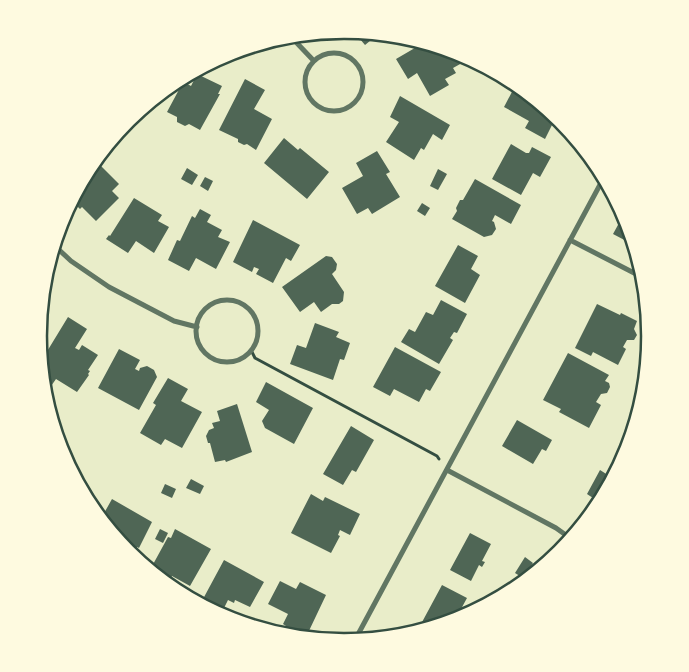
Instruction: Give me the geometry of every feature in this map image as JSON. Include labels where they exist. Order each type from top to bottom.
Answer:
[{"type":"street","points":[[296,43],[314,61]]},
{"type":"street","points":[[331,53],[341,53],[350,57],[358,64],[364,82],[358,100],[342,111],[332,112],[323,110],[315,104],[305,88],[305,78],[308,69],[314,61],[331,53]]},
{"type":"street","points":[[359,633],[600,184]]},
{"type":"street","points":[[570,240],[635,273]]},
{"type":"street","points":[[60,250],[71,261],[109,287],[174,321],[197,327]]},
{"type":"street","points":[[224,300],[244,305],[256,320],[258,331],[256,341],[251,350],[244,357],[235,361],[225,362],[207,354],[200,346],[197,337],[200,317],[206,309],[214,303],[224,300]]},
{"type":"street","points":[[447,470],[565,535]]},
{"type":"path","points":[[251,350],[255,358],[437,456],[447,470]]},
{"type":"building","points":[[360,39],[371,40],[365,45]]},
{"type":"building","points":[[416,48],[462,63],[453,68],[456,73],[445,79],[449,85],[430,96],[417,73],[408,79],[396,59]]},
{"type":"building","points":[[201,76],[222,86],[218,94],[220,94],[200,130],[189,124],[185,126],[177,122],[177,117],[167,112],[179,89],[188,84],[191,86],[194,80]]},
{"type":"building","points":[[245,79],[265,90],[254,109],[272,119],[256,150],[247,144],[244,145],[238,142],[238,139],[219,130]]},
{"type":"building","points":[[513,91],[525,100],[553,124],[545,139],[525,128],[529,121],[504,107]]},
{"type":"building","points":[[400,96],[450,125],[442,140],[433,134],[424,150],[421,148],[414,160],[386,142],[399,122],[390,117]]},
{"type":"building","points":[[284,138],[298,150],[300,148],[329,172],[307,199],[264,163]]},
{"type":"building","points":[[511,144],[526,153],[529,153],[532,147],[551,157],[540,177],[533,173],[521,195],[492,179]]},
{"type":"building","points":[[377,151],[390,172],[386,174],[400,197],[372,214],[368,208],[357,214],[342,188],[363,176],[356,163]]},
{"type":"building","points":[[101,166],[119,184],[112,191],[119,198],[96,221],[82,207],[80,209],[78,205]]},
{"type":"building","points":[[187,168],[198,175],[192,185],[181,179]]},
{"type":"building","points":[[438,169],[447,174],[438,190],[430,186]]},
{"type":"building","points":[[205,177],[213,181],[208,191],[200,186]]},
{"type":"building","points":[[475,179],[521,205],[511,224],[495,215],[492,221],[496,229],[492,235],[484,237],[452,219],[457,211],[456,208],[460,200],[463,200]]},
{"type":"building","points":[[134,198],[162,215],[158,221],[169,227],[154,253],[136,241],[128,253],[106,239],[110,236]]},
{"type":"building","points":[[422,203],[430,208],[425,216],[417,211]]},
{"type":"building","points":[[200,209],[211,215],[207,222],[222,230],[218,237],[230,242],[216,269],[196,258],[189,271],[168,260],[177,240],[180,241],[192,216],[195,218]]},
{"type":"building","points":[[253,220],[300,245],[291,261],[286,258],[273,283],[256,274],[259,269],[254,267],[252,272],[233,262]]},
{"type":"building","points":[[619,223],[626,241],[613,234]]},
{"type":"building","points":[[458,245],[478,256],[471,269],[480,275],[465,303],[435,286]]},
{"type":"building","points":[[326,256],[332,257],[337,264],[336,270],[332,274],[344,292],[343,301],[339,304],[332,304],[321,312],[314,302],[300,312],[282,287]]},
{"type":"building","points":[[441,300],[467,314],[457,333],[454,332],[450,338],[453,340],[439,364],[401,342],[409,329],[415,332],[426,312],[433,315]]},
{"type":"building","points":[[597,304],[637,321],[634,329],[637,335],[634,340],[627,340],[623,347],[626,349],[618,365],[593,352],[591,356],[575,348]]},
{"type":"building","points":[[68,317],[87,329],[75,348],[79,350],[82,345],[98,355],[88,370],[90,371],[89,375],[77,392],[56,379],[52,385],[48,350]]},
{"type":"building","points":[[315,323],[339,332],[336,337],[350,343],[344,360],[340,359],[333,380],[290,364],[297,345],[306,348]]},
{"type":"building","points":[[395,347],[441,372],[430,391],[426,389],[419,402],[394,389],[390,396],[373,387]]},
{"type":"building","points":[[119,349],[140,360],[135,369],[139,371],[140,368],[147,366],[154,370],[157,377],[139,410],[98,388]]},
{"type":"building","points":[[568,353],[609,375],[605,381],[609,383],[610,387],[607,393],[601,394],[596,402],[601,405],[589,428],[559,412],[561,409],[543,400]]},
{"type":"building","points":[[168,378],[188,389],[181,401],[202,412],[182,448],[165,439],[161,445],[140,433],[156,405],[153,403]]},
{"type":"building","points":[[266,382],[313,408],[294,444],[265,428],[262,421],[269,410],[256,402]]},
{"type":"building","points":[[237,404],[252,452],[226,462],[225,460],[215,462],[206,436],[209,430],[214,428],[212,423],[220,421],[217,411]]},
{"type":"building","points":[[517,420],[552,440],[546,451],[542,449],[533,464],[502,446]]},
{"type":"building","points":[[351,426],[374,440],[356,472],[352,470],[343,485],[323,474]]},
{"type":"building","points":[[600,470],[607,475],[594,498],[587,494]]},
{"type":"building","points":[[191,479],[204,486],[200,494],[186,488]]},
{"type":"building","points":[[165,484],[176,489],[172,498],[161,493]]},
{"type":"building","points":[[311,494],[323,501],[325,497],[360,514],[350,535],[340,530],[338,535],[340,536],[331,553],[291,533]]},
{"type":"building","points":[[112,499],[152,522],[139,548],[134,546],[105,512]]},
{"type":"building","points":[[160,529],[168,533],[163,543],[155,539]]},
{"type":"building","points":[[175,529],[211,549],[190,586],[172,576],[171,577],[154,563],[168,537],[171,538]]},
{"type":"building","points":[[470,533],[491,544],[482,561],[485,562],[482,567],[479,565],[471,581],[450,570]]},
{"type":"building","points":[[525,557],[533,563],[520,576],[515,573]]},
{"type":"building","points":[[224,560],[264,582],[250,607],[235,600],[234,603],[228,600],[224,608],[204,598]]},
{"type":"building","points":[[280,581],[296,589],[300,582],[326,595],[309,631],[285,628],[283,624],[288,614],[268,604]]},
{"type":"building","points":[[442,585],[467,598],[461,610],[422,623]]}]
